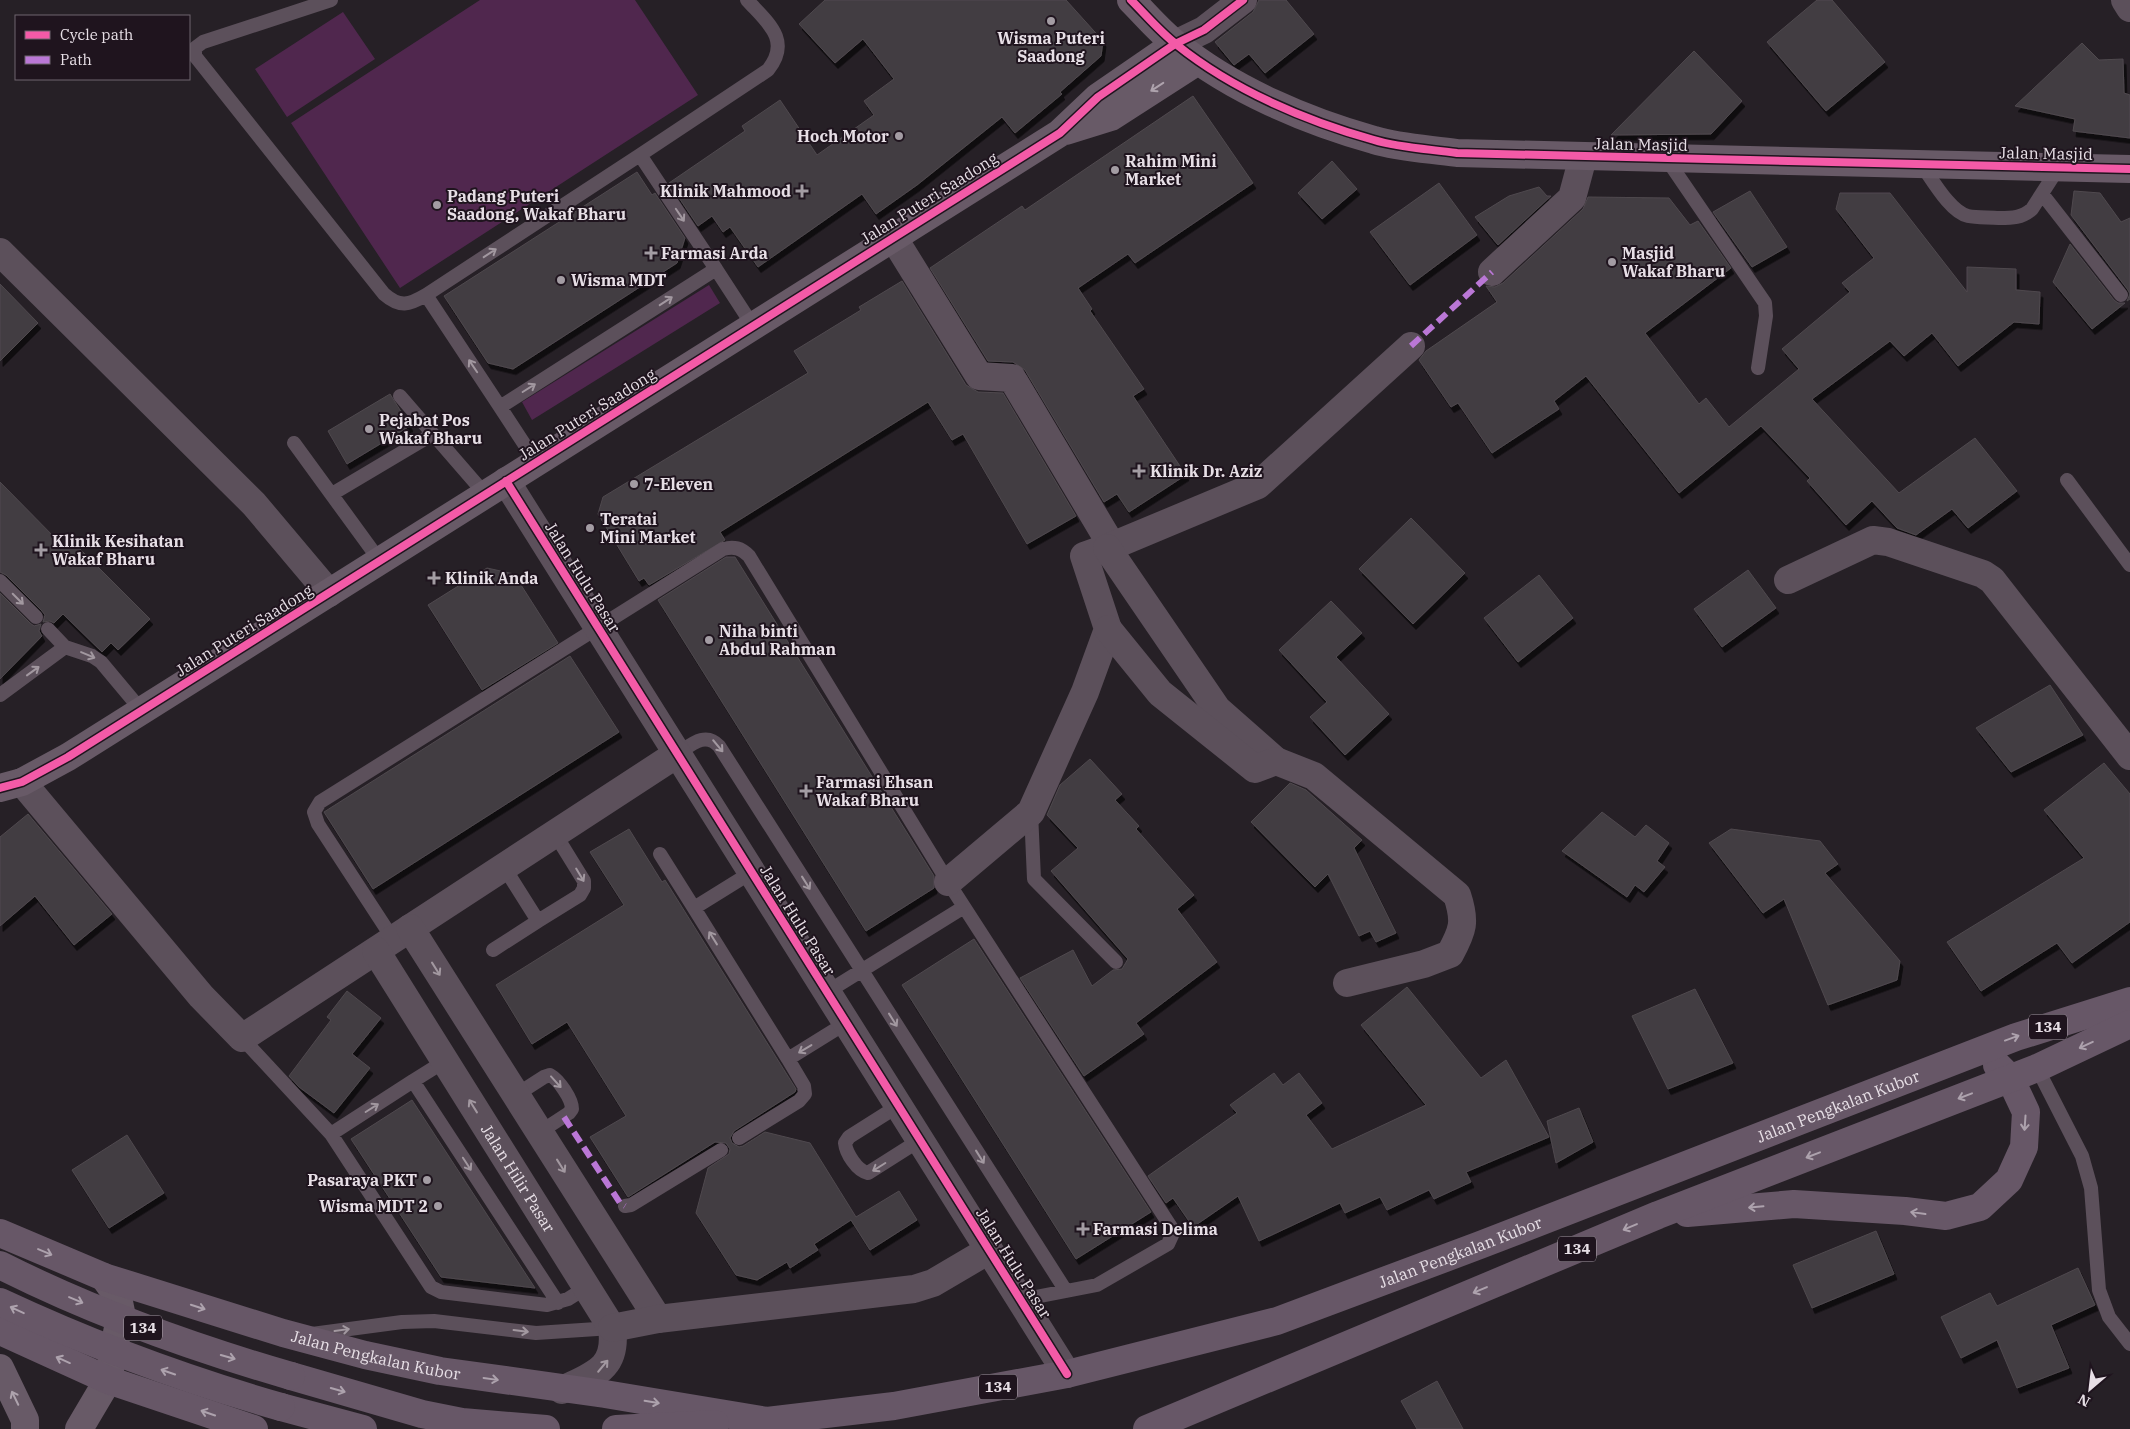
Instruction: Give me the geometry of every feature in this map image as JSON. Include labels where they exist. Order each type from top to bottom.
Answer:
[{"type":"main road","name":"Jalan Pengkalan Kubor","points":[[616,1429],[768,1421],[894,1406],[1067,1374],[1277,1321],[1480,1245],[2016,1037],[2130,1001]]},
{"type":"main road","name":"134","points":[[1147,1429],[1658,1215],[2037,1068],[2130,1024]]},
{"type":"main road","points":[[1658,1215],[1794,1204],[1905,1211],[1946,1216],[1980,1207],[2009,1180],[2024,1147],[2026,1112],[2010,1078],[1998,1066],[1967,1056]]},
{"type":"main road","name":"Jalan Pengkalan Kubor","points":[[0,1233],[104,1277],[294,1336],[440,1371],[768,1421]]},
{"type":"main road","name":"134","points":[[0,1265],[72,1299],[145,1329],[219,1355],[422,1414],[462,1422],[546,1429]]},
{"type":"main road","name":"134","points":[[0,1302],[133,1360],[209,1386],[362,1429]]},
{"type":"main road","points":[[0,1331],[108,1380],[254,1429]]},
{"type":"street","name":"Jalan Masjid","points":[[1131,0],[1176,44],[1198,61],[1259,96],[1314,120],[1376,141],[1457,153],[2130,169]]},
{"type":"street","points":[[1176,44],[1204,30],[1243,0]]},
{"type":"street","points":[[2125,0],[2130,8]]},
{"type":"street","name":"Jalan Puteri Saadong","points":[[11,785],[68,757],[1060,133],[1098,97],[1176,44]]},
{"type":"street","name":"Jalan Puteri Saadong","points":[[1060,133],[1112,117],[1198,61]]},
{"type":"street","points":[[1492,272],[1572,198],[1583,156]]},
{"type":"street","points":[[893,237],[979,376],[1012,378],[1109,547],[1217,709],[1276,760],[1314,776],[1457,895],[1463,914],[1462,932],[1450,954],[1424,964],[1346,983]]},
{"type":"street","points":[[0,252],[254,504],[329,593]]},
{"type":"street","points":[[1276,760],[1254,769],[1160,693],[1108,629],[1084,556],[1258,485],[1411,346]]},
{"type":"street","name":"Jalan Hulu Pasar","points":[[496,488],[598,628],[1067,1374]]},
{"type":"street","points":[[1788,580],[1866,543],[1880,540],[1983,574],[1992,580],[2130,756]]},
{"type":"street","points":[[948,882],[1031,812],[1085,692],[1108,629]]},
{"type":"street","points":[[11,785],[201,996],[242,1038],[677,754]]},
{"type":"street","points":[[393,939],[516,1095],[658,1319]]},
{"type":"street","name":"Jalan Hilir Pasar","points":[[393,939],[445,1061],[612,1328]]},
{"type":"street","points":[[562,1390],[597,1374],[606,1365],[612,1353],[612,1328],[658,1319],[914,1289],[932,1283],[989,1250]]},
{"type":"street","points":[[79,1429],[108,1380],[121,1312],[118,1297],[104,1277]]},
{"type":"street","points":[[0,1368],[25,1420],[25,1429]]},
{"type":"lane","points":[[331,0],[203,42],[195,48],[195,56],[384,294],[397,304],[404,305],[426,295],[768,70],[776,61],[779,50],[778,38],[772,26],[747,0]]},
{"type":"lane","points":[[640,155],[752,326]]},
{"type":"lane","points":[[1666,158],[1765,303],[1766,316],[1758,368]]},
{"type":"lane","points":[[1921,164],[1954,209],[1966,216],[2019,217],[2032,209],[2059,168]]},
{"type":"lane","points":[[2043,194],[2121,295]]},
{"type":"lane","points":[[500,407],[716,269]]},
{"type":"lane","points":[[426,295],[536,462]]},
{"type":"lane","points":[[400,396],[433,434],[496,488]]},
{"type":"lane","points":[[332,494],[433,434]]},
{"type":"lane","points":[[294,443],[380,561]]},
{"type":"lane","points":[[2067,480],[2130,566]]},
{"type":"lane","points":[[393,939],[318,824],[314,812],[316,806],[723,550],[730,547],[744,551],[749,556],[948,882],[1171,1227],[1171,1238],[1163,1247],[1097,1285],[1020,1300]]},
{"type":"lane","points":[[0,581],[36,617]]},
{"type":"lane","points":[[48,629],[65,647],[92,656],[101,662],[142,711]]},
{"type":"lane","points":[[0,694],[65,647]]},
{"type":"lane","points":[[677,754],[703,738],[709,738],[719,746],[1066,1291]]},
{"type":"lane","points":[[1031,812],[1034,879],[1116,962]]},
{"type":"lane","points":[[493,950],[580,895],[585,885],[554,834]]},
{"type":"lane","points":[[660,854],[804,1086],[805,1094],[799,1101],[739,1138]]},
{"type":"lane","points":[[504,867],[538,921]]},
{"type":"lane","points":[[694,908],[752,872]]},
{"type":"lane","points":[[827,992],[964,907]]},
{"type":"lane","points":[[788,1059],[846,1023]]},
{"type":"lane","points":[[242,1038],[331,1134],[431,1287],[441,1292],[547,1304],[558,1303],[587,1288]]},
{"type":"lane","points":[[331,1134],[445,1061]]},
{"type":"lane","points":[[2037,1068],[2082,1156],[2092,1188],[2100,1290],[2109,1317],[2130,1344]]},
{"type":"lane","points":[[516,1095],[550,1075],[555,1079],[572,1104],[572,1109],[569,1113],[540,1132]]},
{"type":"lane","points":[[413,1082],[558,1303]]},
{"type":"lane","points":[[898,1106],[848,1137],[845,1143],[846,1149],[859,1169],[868,1173],[920,1140]]},
{"type":"lane","points":[[625,1206],[631,1205],[721,1150]]},
{"type":"lane","points":[[294,1336],[402,1322],[434,1321],[536,1333],[612,1328]]},
{"type":"shaded area","name":"Padang Puteri Saadong, Wakaf Bharu","points":[[480,0],[635,0],[698,95],[400,288],[291,123]]},
{"type":"shaded area","points":[[343,12],[375,59],[287,117],[255,69]]},
{"type":"shaded area","points":[[709,285],[720,303],[532,420],[522,402]]},
{"type":"building","points":[[825,0],[1066,0],[1103,41],[1101,56],[1060,92],[1062,94],[1015,133],[1002,117],[917,185],[876,214],[862,194],[758,267],[730,227],[723,232],[712,216],[698,226],[669,183],[745,131],[742,126],[780,100],[817,155],[874,115],[864,101],[894,79],[863,39],[835,63],[799,24]]},
{"type":"building","points":[[1259,0],[1286,0],[1314,34],[1265,73],[1249,54],[1234,65],[1215,42],[1253,12]]},
{"type":"building","points":[[1817,0],[1832,0],[1885,62],[1826,111],[1767,42]]},
{"type":"building","points":[[2082,43],[2099,60],[2123,59],[2124,93],[2130,95],[2130,138],[2073,131],[2075,119],[2015,106]]},
{"type":"building","points":[[1694,51],[1742,101],[1711,134],[1611,135]]},
{"type":"building","points":[[1193,96],[1253,183],[1135,263],[1128,254],[1078,288],[1092,309],[1090,311],[1144,389],[1133,396],[1186,475],[1129,512],[1117,494],[1104,502],[1025,370],[1013,362],[988,361],[930,268],[1022,206],[1025,210]]},
{"type":"building","points":[[1332,161],[1357,189],[1322,219],[1298,193]]},
{"type":"building","name":"Wisma MDT","points":[[637,172],[652,195],[655,193],[685,238],[677,263],[513,369],[488,363],[444,296]]},
{"type":"building","points":[[1439,183],[1477,235],[1410,285],[1370,232]]},
{"type":"building","points":[[1539,187],[1547,196],[1551,196],[1498,245],[1475,217],[1509,196]]},
{"type":"building","points":[[1750,191],[1787,247],[1752,267],[1713,212]]},
{"type":"building","points":[[2074,191],[2100,193],[2121,222],[2130,218],[2130,294],[2071,215]]},
{"type":"building","points":[[1840,193],[1890,193],[1967,292],[1967,267],[2016,269],[2016,290],[2040,292],[2039,324],[2014,322],[1958,366],[1932,333],[1904,356],[1890,341],[1812,399],[1899,493],[1975,438],[2017,491],[1968,528],[1952,509],[1916,535],[1897,528],[1872,501],[1846,525],[1807,481],[1810,478],[1761,426],[1679,493],[1586,376],[1554,401],[1559,409],[1492,453],[1458,403],[1451,407],[1419,360],[1426,351],[1497,302],[1486,286],[1495,287],[1503,283],[1583,209],[1588,197],[1669,198],[1690,225],[1698,221],[1731,268],[1645,333],[1699,404],[1706,398],[1729,427],[1799,369],[1782,349],[1850,292],[1842,283],[1874,258],[1836,209]]},
{"type":"building","points":[[2070,244],[2114,300],[2118,303],[2125,303],[2092,329],[2053,282]]},
{"type":"building","points":[[902,281],[966,385],[978,392],[1003,393],[1076,516],[1027,544],[963,434],[952,440],[928,402],[720,532],[725,540],[649,585],[644,578],[639,581],[598,514],[603,497],[808,373],[794,351],[861,310],[859,307]]},
{"type":"building","points":[[0,284],[38,323],[0,361]]},
{"type":"building","name":"Pejabat Pos Wakaf Bharu","points":[[390,394],[410,426],[347,464],[328,431]]},
{"type":"building","points":[[0,482],[62,545],[69,538],[150,619],[118,650],[111,643],[102,652],[63,614],[54,623],[50,621],[43,622],[45,615],[42,611],[6,575],[0,572]]},
{"type":"building","points":[[1411,518],[1465,573],[1413,624],[1359,569]]},
{"type":"building","points":[[726,557],[735,557],[934,876],[934,888],[866,931],[658,600]]},
{"type":"building","points":[[487,568],[514,574],[558,643],[482,690],[428,605]]},
{"type":"building","points":[[1748,570],[1776,608],[1722,647],[1694,609]]},
{"type":"building","points":[[1539,575],[1573,618],[1518,662],[1484,618]]},
{"type":"building","points":[[0,593],[30,623],[34,626],[41,624],[39,631],[42,636],[0,679]]},
{"type":"building","points":[[1331,601],[1362,633],[1336,657],[1389,714],[1345,755],[1310,717],[1327,702],[1279,650]]},
{"type":"building","points":[[570,656],[619,732],[373,889],[324,812]]},
{"type":"building","points":[[2050,685],[2083,735],[2011,772],[1976,728]]},
{"type":"building","points":[[1090,759],[1122,794],[1115,800],[1139,826],[1136,829],[1194,895],[1177,909],[1217,962],[1136,1023],[1144,1034],[1084,1076],[1020,978],[1073,950],[1092,986],[1113,970],[1122,969],[1128,959],[1051,871],[1078,848],[1047,815],[1060,785]]},
{"type":"building","points":[[2104,763],[2130,794],[2130,922],[2072,963],[2057,943],[1981,991],[1947,942],[2084,858],[2044,810]]},
{"type":"building","points":[[1290,783],[1306,790],[1362,840],[1354,848],[1396,933],[1376,942],[1370,931],[1359,936],[1328,874],[1315,887],[1251,822]]},
{"type":"building","points":[[1602,812],[1635,837],[1646,825],[1669,843],[1657,861],[1665,867],[1644,892],[1635,885],[1627,897],[1562,851]]},
{"type":"building","points":[[28,814],[112,914],[74,945],[35,896],[0,926],[0,837]]},
{"type":"building","points":[[629,829],[662,882],[665,880],[796,1089],[795,1092],[734,1131],[730,1138],[732,1143],[739,1147],[743,1146],[765,1132],[810,1143],[856,1217],[899,1191],[917,1220],[870,1250],[851,1220],[814,1244],[818,1250],[790,1268],[787,1262],[757,1280],[736,1275],[696,1213],[708,1168],[729,1154],[730,1149],[726,1143],[715,1142],[628,1197],[590,1137],[626,1116],[567,1022],[532,1044],[496,985],[624,905],[590,852]]},
{"type":"building","points":[[1731,829],[1820,841],[1838,864],[1825,873],[1900,961],[1897,980],[1828,1005],[1784,899],[1763,913],[1709,843]]},
{"type":"building","points":[[974,939],[1151,1212],[1076,1259],[902,985]]},
{"type":"building","points":[[1407,987],[1481,1078],[1506,1060],[1549,1137],[1466,1172],[1471,1182],[1434,1199],[1429,1190],[1387,1210],[1380,1197],[1345,1213],[1340,1203],[1259,1241],[1238,1196],[1193,1227],[1173,1198],[1166,1203],[1148,1176],[1237,1113],[1230,1105],[1274,1073],[1283,1085],[1299,1073],[1322,1103],[1306,1115],[1332,1149],[1426,1105],[1361,1025]]},
{"type":"building","points":[[1695,989],[1733,1063],[1668,1089],[1632,1016]]},
{"type":"building","points":[[347,991],[381,1018],[352,1054],[370,1068],[334,1113],[299,1087],[289,1076],[331,1020],[327,1017]]},
{"type":"building","name":"Wisma MDT 2","points":[[412,1100],[535,1288],[441,1277],[351,1139]]},
{"type":"building","points":[[1579,1108],[1593,1142],[1556,1163],[1547,1121]]},
{"type":"building","points":[[127,1135],[164,1193],[109,1228],[72,1170]]},
{"type":"building","points":[[1876,1231],[1894,1274],[1812,1308],[1793,1265]]},
{"type":"building","points":[[2078,1268],[2095,1305],[2051,1325],[2069,1368],[2017,1388],[1997,1340],[1961,1358],[1941,1317],[1990,1293],[1997,1306]]},
{"type":"building","points":[[1437,1381],[1463,1429],[1417,1429],[1401,1401]]},
{"type":"marked path","points":[[1411,346],[1492,272]]},
{"type":"marked path","points":[[564,1117],[620,1203],[625,1206]]},
{"type":"cycle path","points":[[1131,0],[1177,45],[1246,90],[1322,123],[1394,145],[1457,153],[2130,169]]},
{"type":"cycle path","points":[[0,788],[22,782],[68,757],[1060,133],[1098,97],[1175,44],[1204,30],[1243,0]]},
{"type":"cycle path","points":[[506,481],[1067,1374]]},
{"type":"place","name":"Wisma Puteri Saadong","points":[[1051,21]]},
{"type":"place","name":"Hoch Motor","points":[[899,136]]},
{"type":"place","name":"Rahim Mini Market","points":[[1115,170]]},
{"type":"place","name":"Klinik Mahmood","points":[[802,191]]},
{"type":"place","name":"Padang Puteri Saadong, Wakaf Bharu","points":[[437,205]]},
{"type":"place","name":"Farmasi Arda","points":[[651,253]]},
{"type":"place","name":"Masjid Wakaf Bharu","points":[[1612,262]]},
{"type":"place","name":"Wisma MDT","points":[[561,280]]},
{"type":"place","name":"Pejabat Pos Wakaf Bharu","points":[[369,429]]},
{"type":"place","name":"Klinik Dr. Aziz","points":[[1139,471]]},
{"type":"place","name":"7-Eleven","points":[[634,484]]},
{"type":"place","name":"Teratai Mini Market","points":[[590,528]]},
{"type":"place","name":"Klinik Kesihatan Wakaf Bharu","points":[[41,550]]},
{"type":"place","name":"Klinik Anda","points":[[434,578]]},
{"type":"place","name":"Niha binti Abdul Rahman","points":[[709,640]]},
{"type":"place","name":"Farmasi Ehsan Wakaf Bharu","points":[[806,791]]},
{"type":"place","name":"Pasaraya PKT","points":[[427,1180]]},
{"type":"place","name":"Wisma MDT 2","points":[[438,1206]]},
{"type":"place","name":"Farmasi Delima","points":[[1083,1229]]}]
